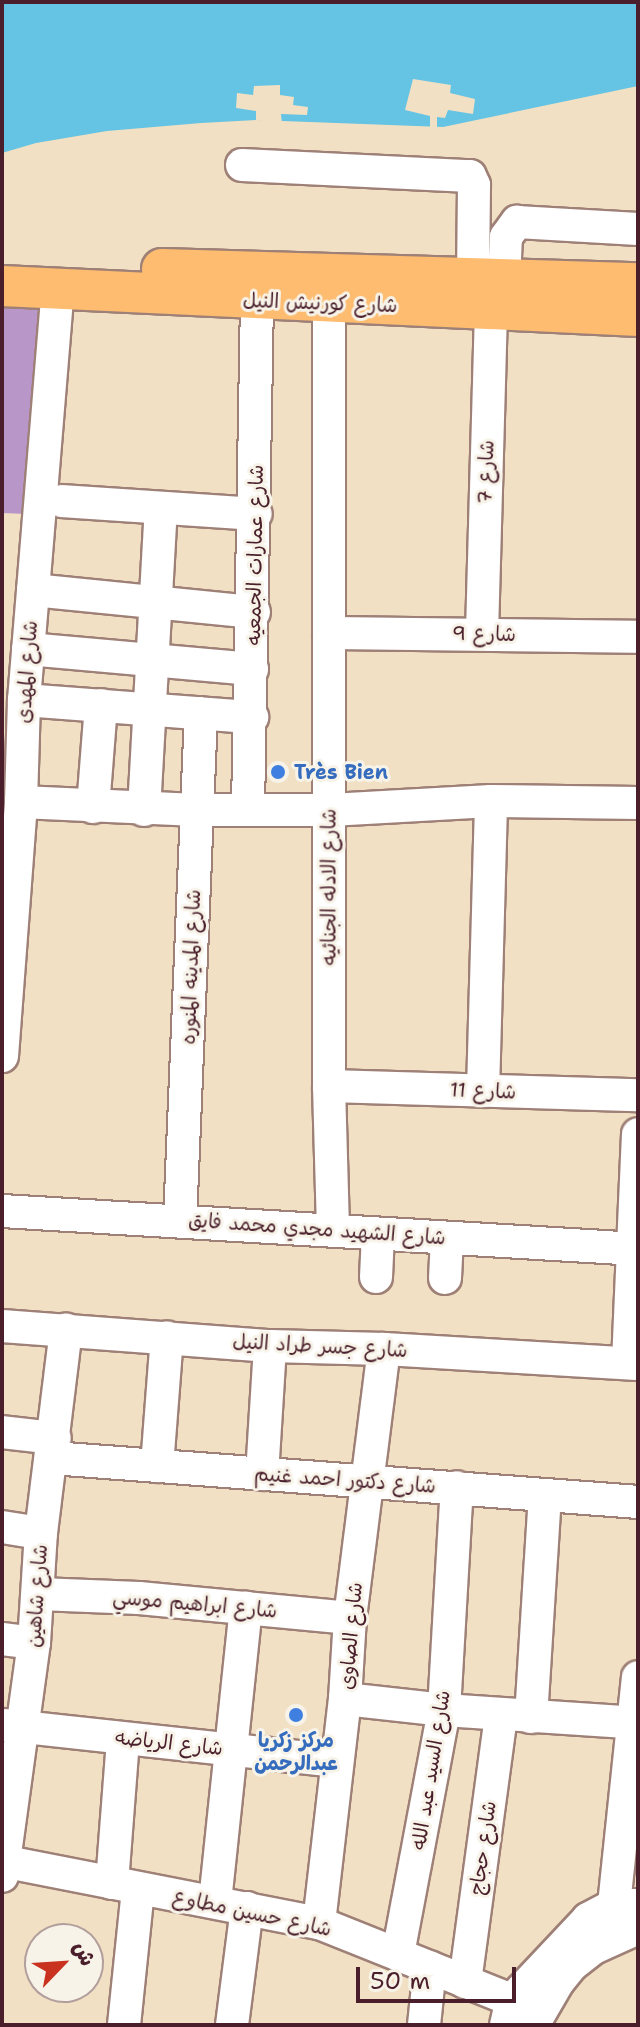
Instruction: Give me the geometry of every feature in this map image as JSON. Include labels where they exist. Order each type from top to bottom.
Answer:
[{"type":"main road","name":"شارع كورنيش النيل","points":[[2,263],[489,289],[638,316]]},
{"type":"main road","name":"شارع كورنيش النيل","points":[[2,286],[329,304],[489,289],[638,283]]},
{"type":"street","points":[[242,165],[470,176],[474,185],[489,289]]},
{"type":"street","points":[[489,289],[506,237],[517,222],[638,229]]},
{"type":"street","name":"شارع المهدى","points":[[2,1056],[21,802],[24,700],[58,289]]},
{"type":"street","name":"شارع 7","points":[[482,633],[489,289]]},
{"type":"street","name":"شارع عمارات الجمعيه","points":[[248,810],[256,514],[257,301]]},
{"type":"street","name":"شارع الادله الجنائيه","points":[[329,304],[329,1086],[333,1231]]},
{"type":"street","points":[[62,501],[256,514]]},
{"type":"street","points":[[144,810],[161,508]]},
{"type":"street","points":[[33,590],[254,612]]},
{"type":"street","name":"شارع 9","points":[[329,633],[638,637]]},
{"type":"street","points":[[28,649],[252,669]]},
{"type":"street","points":[[24,700],[252,717]]},
{"type":"street","points":[[93,807],[101,705]]},
{"type":"street","name":"شارع المدينه المنوره","points":[[180,1221],[201,713]]},
{"type":"street","points":[[483,1091],[491,801]]},
{"type":"street","points":[[21,802],[144,810],[330,810],[491,801],[638,803]]},
{"type":"street","name":"شارع 11","points":[[329,1086],[638,1095]]},
{"type":"street","points":[[633,1364],[638,1134]]},
{"type":"street","name":"شارع الشهيد مجدي محمد فايق","points":[[2,1211],[635,1249]]},
{"type":"street","points":[[376,1277],[378,1234]]},
{"type":"street","points":[[445,1278],[447,1238]]},
{"type":"street","name":"شارع جسر طراد النيل","points":[[2,1326],[270,1346],[384,1349],[633,1364]]},
{"type":"street","name":"شارع شاهين","points":[[3,1866],[13,1726],[34,1643],[41,1533],[54,1448],[66,1330]]},
{"type":"street","points":[[157,1466],[167,1337]]},
{"type":"street","points":[[262,1474],[270,1346]]},
{"type":"street","name":"شارع الصاوى","points":[[319,1923],[345,1699],[350,1618],[370,1479],[384,1349]]},
{"type":"street","name":"شارع دكتور احمد غنيم","points":[[2,1432],[54,1448],[157,1466],[370,1479],[638,1502]]},
{"type":"street","name":"شارع السيد عبد الله","points":[[398,1954],[444,1710],[457,1487]]},
{"type":"street","name":"شارع حجاج","points":[[465,1982],[516,1716],[545,1495]]},
{"type":"street","points":[[2,1527],[41,1533]]},
{"type":"street","name":"شارع ابراهيم موسي","points":[[39,1594],[350,1618]]},
{"type":"street","points":[[215,1902],[246,1608]]},
{"type":"street","points":[[2,1639],[34,1643]]},
{"type":"street","points":[[522,2016],[580,1927],[626,1905],[638,1677]]},
{"type":"street","points":[[345,1699],[516,1716],[636,1722]]},
{"type":"street","name":"شارع الرياضه","points":[[13,1726],[337,1761]]},
{"type":"street","points":[[123,1739],[124,2025]]},
{"type":"street","name":"شارع حسين مطاوع","points":[[3,1866],[319,1923],[465,1982],[522,2016]]},
{"type":"street","points":[[232,2025],[247,1908]]},
{"type":"street","points":[[522,2016],[572,1965],[594,1948],[638,1928]]},
{"type":"street","points":[[424,2025],[430,1967]]},
{"type":"water","points":[[2,2],[638,2],[638,86],[443,127],[256,120],[201,123],[107,131],[36,143],[2,153]]},
{"type":"pier","points":[[413,79],[451,85],[450,93],[475,99],[473,114],[448,110],[445,118],[437,117],[437,127],[430,127],[430,116],[405,110]]},
{"type":"pier","points":[[280,85],[280,95],[294,97],[293,105],[308,107],[307,115],[281,114],[282,124],[256,120],[256,111],[236,108],[237,93],[253,95],[254,86]]},
{"type":"building","points":[[2,297],[41,297],[26,514],[2,513]]},
{"type":"place","name":"Très Bien","points":[[278,772]]},
{"type":"place","name":"مركز زكريا عبدالرحمن","points":[[296,1715]]}]
